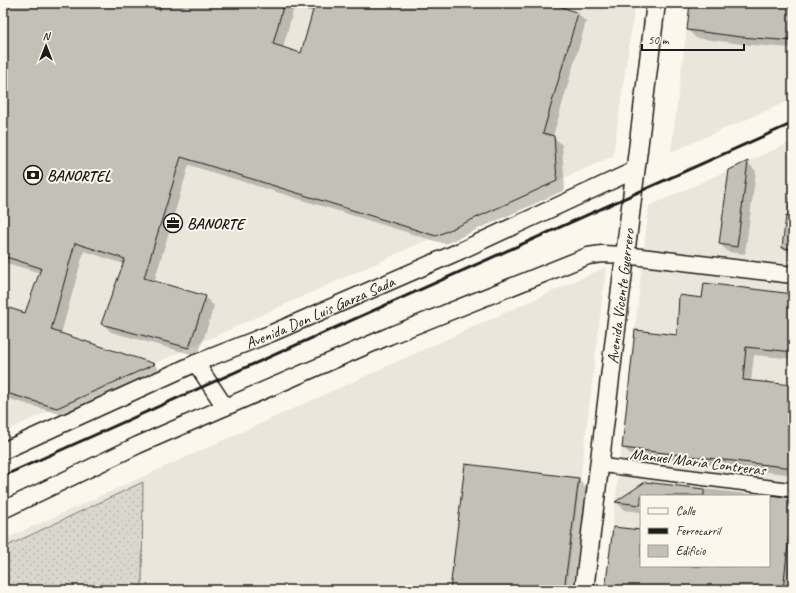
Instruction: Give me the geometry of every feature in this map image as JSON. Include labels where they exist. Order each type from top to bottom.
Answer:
[{"type":"main road","name":"Avenida Vicente Guerrero","points":[[584,590],[656,3]]},
{"type":"street","name":"Avenida Don Luis Garza Sada","points":[[3,451],[196,363],[272,333],[445,258],[635,170]]},
{"type":"street","points":[[3,510],[138,445],[225,407],[389,336],[588,256],[602,254],[624,256],[793,276]]},
{"type":"street","points":[[196,363],[225,407]]},
{"type":"street","name":"Manuel María Contreras","points":[[599,465],[793,490]]},
{"type":"shaded area","points":[[3,3],[635,3],[613,156],[3,432]]},
{"type":"shaded area","points":[[690,3],[793,3],[793,99],[671,152]]},
{"type":"shaded area","points":[[793,141],[793,590],[605,590],[649,206]]},
{"type":"shaded area","points":[[606,267],[567,590],[3,590],[3,540]]},
{"type":"shaded area","points":[[143,482],[142,590],[3,590],[3,548]]},
{"type":"building","points":[[3,3],[136,3],[160,10],[161,3],[284,3],[273,44],[301,53],[315,3],[552,3],[578,13],[543,133],[554,136],[557,181],[436,236],[181,157],[144,278],[206,296],[189,348],[101,324],[125,259],[75,243],[51,330],[155,364],[57,408],[3,392],[3,306],[25,313],[41,268],[3,256]]},
{"type":"building","points":[[690,3],[793,3],[793,41],[741,37],[687,30]]},
{"type":"building","points":[[748,161],[737,247],[719,244],[729,170]]},
{"type":"building","points":[[786,216],[793,217],[793,249],[782,248]]},
{"type":"building","points":[[704,283],[793,294],[793,352],[746,347],[743,380],[793,385],[793,468],[622,448],[635,330],[677,335],[679,295],[702,298]]},
{"type":"building","points":[[465,464],[579,478],[564,590],[450,590]]},
{"type":"building","points":[[645,482],[704,489],[704,495],[640,495],[640,505],[615,502]]},
{"type":"building","points":[[770,495],[793,498],[783,590],[605,590],[613,527],[640,530],[640,567],[770,567]]},
{"type":"railway","points":[[3,476],[793,123]]},
{"type":"place","name":"BANORTEL","points":[[33,175]]},
{"type":"place","name":"BANORTE","points":[[173,223]]}]
